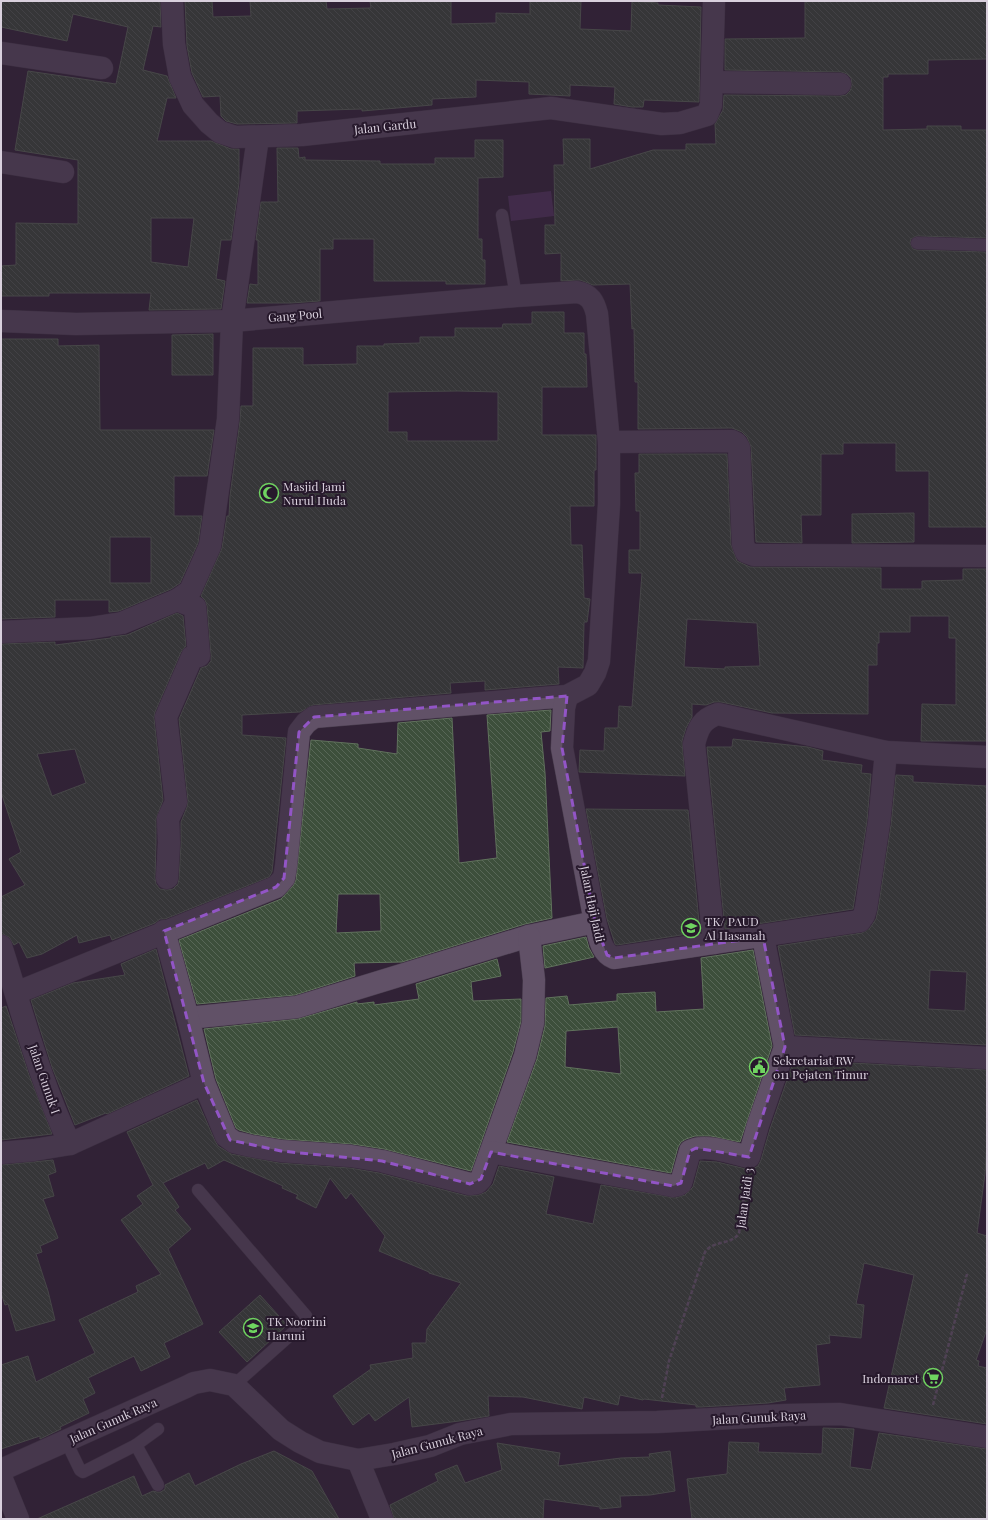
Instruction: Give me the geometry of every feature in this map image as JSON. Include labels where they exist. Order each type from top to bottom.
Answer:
[{"type":"street","name":"Jalan Gardu","points":[[172,1],[174,44],[180,77],[193,105],[209,123],[220,132],[235,137],[302,135],[551,108],[662,124],[680,124],[708,115],[711,105],[712,82]]},
{"type":"street","points":[[714,1],[712,82],[840,84]]},
{"type":"street","points":[[1,52],[102,68]]},
{"type":"street","points":[[1,632],[90,628],[122,622],[177,600],[190,591],[210,546],[228,419],[232,321],[258,137]]},
{"type":"street","points":[[1,162],[63,172]]},
{"type":"street","name":"Gang Pool","points":[[1,321],[76,324],[232,321],[577,292],[588,295],[595,306],[597,314],[609,442]]},
{"type":"street","points":[[16,993],[276,887],[284,878],[299,732],[306,723],[314,717],[567,696],[588,685],[595,673],[599,661],[609,504],[609,442],[732,441],[736,443],[739,448],[744,544],[746,552],[754,555],[987,556]]},
{"type":"street","points":[[167,878],[169,843],[168,818],[176,802],[166,717],[192,657],[199,656],[195,607],[177,600]]},
{"type":"street","name":"Jalan Haji Jaidi","points":[[567,696],[564,708],[562,748],[595,922],[603,948],[607,955],[614,958],[763,937],[860,921],[864,915],[879,823],[886,752]]},
{"type":"street","points":[[714,943],[694,744],[697,730],[708,717],[718,714],[886,752],[987,757]]},
{"type":"street","points":[[188,1018],[297,1007],[529,936],[595,922]]},
{"type":"street","points":[[164,932],[204,1083],[226,1136],[234,1142],[281,1151],[366,1158],[470,1184],[478,1183],[481,1179],[525,1056],[533,1023],[534,980],[529,936]]},
{"type":"street","points":[[763,937],[785,1047],[987,1058]]},
{"type":"street","name":"Jalan Gunuk I","points":[[1,946],[47,1089],[60,1124],[70,1144]]},
{"type":"street","name":"Jalan Jaidi 3","points":[[749,1157],[758,1125],[785,1047]]},
{"type":"street","points":[[1,1152],[34,1150],[70,1144],[204,1083]]},
{"type":"street","points":[[491,1152],[673,1186],[682,1183],[690,1151],[696,1148],[704,1147],[749,1157]]},
{"type":"street","name":"Jalan Gunuk Raya","points":[[1,1470],[194,1383],[210,1380],[234,1385],[281,1430],[300,1442],[320,1452],[358,1460],[423,1448],[460,1434],[511,1424],[657,1422],[787,1414],[840,1414],[987,1437]]},
{"type":"street","points":[[358,1460],[382,1519]]},
{"type":"street","points":[[1,1477],[18,1519]]},
{"type":"lane","points":[[502,215],[516,296]]},
{"type":"lane","points":[[917,243],[987,245]]},
{"type":"lane","points":[[198,1190],[306,1316],[305,1322],[234,1385]]},
{"type":"lane","points":[[66,1441],[80,1470],[83,1472],[136,1445],[158,1430]]},
{"type":"lane","points":[[136,1445],[158,1485]]},
{"type":"path","name":"Jalan Jaidi 3","points":[[657,1422],[669,1361],[704,1255],[710,1247],[735,1239],[740,1233],[749,1157]]},
{"type":"path","points":[[928,1428],[967,1274]]},
{"type":"highlighted area","points":[[567,696],[562,748],[595,922],[607,955],[614,958],[763,937],[785,1047],[749,1157],[696,1148],[690,1151],[681,1183],[673,1186],[491,1152],[481,1179],[470,1184],[382,1161],[281,1151],[230,1140],[204,1083],[164,931],[276,887],[284,878],[299,732],[314,717]]},
{"type":"shaded area","points":[[551,191],[554,216],[511,221],[508,196]]},
{"type":"building","points":[[1,1],[160,1],[161,27],[153,26],[143,70],[167,76],[176,98],[167,98],[157,141],[211,141],[231,149],[239,149],[239,183],[231,240],[221,240],[216,279],[225,281],[221,309],[149,310],[151,293],[49,293],[49,296],[1,296],[1,266],[16,265],[16,223],[78,224],[78,160],[15,150],[28,71],[116,84],[128,27],[73,14],[67,41],[1,27]],"holes":[[[151,218],[194,218],[188,267],[151,262]]]},
{"type":"building","points":[[185,1],[212,1],[213,17],[251,16],[250,1],[326,1],[327,9],[371,8],[370,1],[451,1],[451,24],[496,23],[496,13],[530,14],[530,1],[581,1],[580,29],[631,31],[632,1],[658,3],[658,5],[701,7],[699,102],[644,100],[643,107],[632,107],[614,104],[615,87],[570,85],[570,96],[529,94],[529,82],[476,80],[476,97],[432,99],[432,105],[362,111],[362,109],[297,111],[297,123],[237,124],[226,121],[221,116],[220,96],[203,97],[192,73],[187,46]]},
{"type":"building","points":[[805,1],[987,1],[987,59],[928,60],[928,74],[888,74],[888,77],[883,77],[883,130],[927,129],[927,126],[961,126],[961,130],[987,130],[987,238],[917,236],[911,239],[910,243],[913,249],[917,250],[987,252],[987,527],[929,527],[929,471],[896,471],[896,443],[843,443],[843,454],[821,454],[821,515],[801,515],[802,543],[756,542],[751,447],[747,437],[742,432],[732,428],[638,429],[638,382],[635,382],[634,328],[632,329],[630,284],[593,285],[580,280],[561,281],[561,253],[545,254],[545,225],[555,225],[554,165],[564,165],[563,139],[590,139],[590,169],[653,150],[686,150],[686,144],[716,144],[715,124],[723,110],[724,95],[846,95],[850,91],[852,85],[851,78],[847,74],[841,72],[725,70],[725,39],[805,38]]},
{"type":"building","points":[[475,140],[503,140],[503,177],[478,178],[478,239],[482,239],[482,260],[485,260],[485,284],[446,284],[446,281],[374,281],[374,239],[333,239],[333,249],[320,249],[320,301],[291,303],[247,303],[250,284],[258,285],[258,240],[256,240],[261,202],[278,202],[277,148],[298,148],[299,158],[305,157],[305,160],[380,161],[380,164],[435,164],[435,158],[475,158]]},
{"type":"building","points":[[532,312],[564,312],[564,333],[584,333],[587,387],[542,387],[542,435],[596,435],[594,506],[570,506],[571,545],[582,545],[584,598],[590,599],[587,622],[584,622],[583,668],[558,667],[559,684],[485,690],[485,681],[450,683],[451,693],[313,705],[300,712],[242,715],[242,735],[286,738],[272,872],[269,877],[165,919],[160,919],[155,923],[112,940],[110,935],[79,943],[77,935],[42,954],[27,958],[19,942],[14,945],[9,937],[1,934],[1,897],[25,885],[9,859],[21,852],[1,792],[1,644],[55,642],[55,645],[111,638],[127,635],[177,613],[183,616],[186,646],[181,652],[155,712],[154,718],[163,800],[156,819],[155,878],[156,884],[160,889],[173,889],[178,884],[179,879],[181,822],[188,801],[179,719],[201,668],[207,666],[211,661],[207,606],[205,600],[201,596],[222,548],[227,516],[229,516],[241,406],[253,406],[253,348],[303,348],[303,365],[357,364],[357,346],[384,346],[384,344],[420,343],[420,337],[455,337],[455,328],[502,328],[503,324],[532,324]],"holes":[[[388,392],[498,392],[498,441],[407,441],[407,432],[388,432]],[[75,749],[86,783],[52,796],[37,754]]]},
{"type":"building","points":[[213,334],[213,375],[172,375],[172,335]]},
{"type":"building","points":[[1,339],[58,339],[58,346],[99,345],[100,430],[214,430],[207,476],[174,476],[174,516],[202,516],[198,543],[180,583],[171,589],[119,611],[109,612],[109,600],[55,600],[55,617],[1,619]],"holes":[[[110,537],[151,537],[151,583],[110,583]]]},
{"type":"building","points":[[639,454],[727,454],[731,545],[737,561],[750,567],[881,568],[881,589],[922,589],[922,581],[963,580],[963,569],[987,569],[987,741],[921,741],[922,704],[956,705],[956,638],[949,638],[949,616],[910,616],[910,632],[879,632],[879,643],[877,643],[877,665],[868,665],[868,714],[772,713],[721,702],[714,702],[706,705],[692,704],[692,717],[686,728],[682,741],[685,776],[579,772],[580,750],[604,751],[605,728],[618,728],[619,706],[632,707],[642,573],[629,573],[629,550],[640,550],[640,511],[636,511],[635,473],[639,473]],"holes":[[[687,619],[757,623],[760,666],[725,667],[725,669],[684,667]]]},
{"type":"building","points":[[914,513],[914,542],[852,543],[852,514]]},
{"type":"building","points":[[551,710],[550,731],[541,732],[545,773],[552,918],[525,924],[402,962],[354,963],[355,976],[295,995],[197,1004],[179,940],[281,899],[293,886],[296,880],[311,740],[358,744],[358,748],[397,754],[398,723],[452,718],[459,863],[497,858],[487,715]],"holes":[[[338,894],[380,894],[381,931],[336,933]]]},
{"type":"building","points":[[733,739],[808,747],[823,751],[822,760],[862,765],[861,773],[871,774],[867,821],[853,909],[725,929],[707,747],[732,747]]},
{"type":"building","points":[[896,775],[913,776],[913,782],[987,786],[987,1045],[795,1035],[778,946],[862,933],[870,928],[876,919],[878,910],[891,825]],"holes":[[[930,970],[967,972],[965,1011],[928,1009]]]},
{"type":"building","points":[[586,809],[688,810],[700,932],[617,945],[615,944],[607,919]]},
{"type":"building","points":[[586,937],[589,948],[594,957],[545,968],[543,946]]},
{"type":"building","points":[[156,949],[189,1076],[107,1114],[106,1113],[75,1125],[52,1067],[31,1000],[73,983],[125,975],[121,964]]},
{"type":"building","points":[[753,950],[772,1046],[740,1142],[711,1136],[695,1136],[686,1139],[681,1142],[678,1147],[671,1173],[507,1142],[537,1059],[545,1026],[546,998],[567,996],[569,1005],[617,1001],[617,994],[655,992],[656,1012],[704,1009],[701,958]],"holes":[[[618,1027],[621,1074],[565,1067],[566,1031]]]},
{"type":"building","points":[[497,959],[501,976],[471,982],[473,1001],[521,999],[521,1021],[513,1052],[471,1171],[384,1149],[352,1144],[282,1139],[253,1134],[236,1128],[216,1079],[204,1029],[298,1019],[357,1002],[357,1004],[374,1002],[374,1005],[419,999],[416,984]]},
{"type":"building","points":[[6,1006],[29,1075],[52,1134],[1,1140],[1,1008]]},
{"type":"building","points":[[794,1060],[987,1070],[987,1142],[985,1174],[977,1233],[987,1236],[987,1329],[976,1360],[979,1361],[978,1366],[987,1368],[987,1424],[884,1408],[914,1275],[864,1263],[856,1304],[864,1305],[861,1338],[829,1335],[830,1343],[816,1345],[820,1385],[784,1388],[786,1400],[768,1403],[696,1407],[696,1405],[643,1400],[620,1395],[618,1405],[584,1397],[582,1409],[523,1397],[488,1396],[489,1416],[412,1427],[409,1397],[375,1421],[369,1413],[353,1425],[333,1396],[371,1369],[370,1365],[413,1358],[412,1343],[426,1343],[427,1329],[461,1283],[429,1273],[379,1251],[385,1236],[351,1193],[346,1199],[330,1178],[316,1208],[296,1198],[298,1195],[282,1188],[283,1186],[224,1160],[208,1169],[205,1163],[163,1183],[179,1207],[175,1210],[191,1229],[168,1249],[203,1324],[164,1343],[170,1357],[141,1371],[134,1356],[88,1378],[95,1393],[83,1399],[89,1413],[60,1427],[61,1429],[40,1439],[40,1436],[1,1449],[1,1365],[28,1356],[36,1382],[95,1353],[79,1320],[138,1292],[136,1286],[161,1274],[121,1220],[143,1204],[137,1196],[153,1185],[127,1132],[197,1100],[218,1146],[231,1154],[279,1163],[350,1168],[379,1173],[467,1196],[479,1195],[486,1192],[493,1184],[499,1166],[554,1177],[546,1214],[593,1224],[601,1185],[675,1198],[685,1195],[693,1187],[700,1161],[717,1162],[746,1169],[753,1169],[758,1166]]},
{"type":"building","points":[[53,1160],[56,1172],[48,1175],[54,1196],[43,1199],[58,1238],[40,1246],[42,1252],[36,1254],[48,1291],[55,1320],[16,1331],[8,1304],[5,1305],[1,1293],[1,1165]]},
{"type":"building","name":"TK Noorini Haruni","points":[[260,1295],[287,1325],[247,1362],[219,1332]]},
{"type":"building","points":[[823,1428],[854,1429],[850,1467],[871,1470],[879,1433],[987,1449],[987,1519],[692,1519],[687,1479],[727,1474],[729,1442],[759,1443],[758,1452],[822,1454]]},
{"type":"building","points":[[497,1443],[560,1453],[558,1466],[621,1458],[650,1457],[649,1454],[670,1451],[675,1491],[650,1495],[620,1496],[621,1507],[600,1509],[600,1507],[544,1499],[543,1519],[394,1519],[390,1505],[438,1481],[435,1474],[457,1465],[465,1483],[502,1470]]},
{"type":"building","points":[[274,1451],[312,1471],[339,1519],[37,1519],[134,1476],[142,1496],[153,1491],[161,1492],[165,1489],[165,1485],[189,1473],[195,1486],[241,1464]]},
{"type":"place","name":"Masjid Jami Nurul Huda","points":[[269,493]]},
{"type":"place","name":"TK/ PAUD Al Hasanah","points":[[691,928]]},
{"type":"place","name":"Sekretariat RW 011 Pejaten Timur","points":[[759,1067]]},
{"type":"place","name":"TK Noorini Haruni","points":[[253,1328]]},
{"type":"place","name":"Indomaret","points":[[933,1378]]}]
